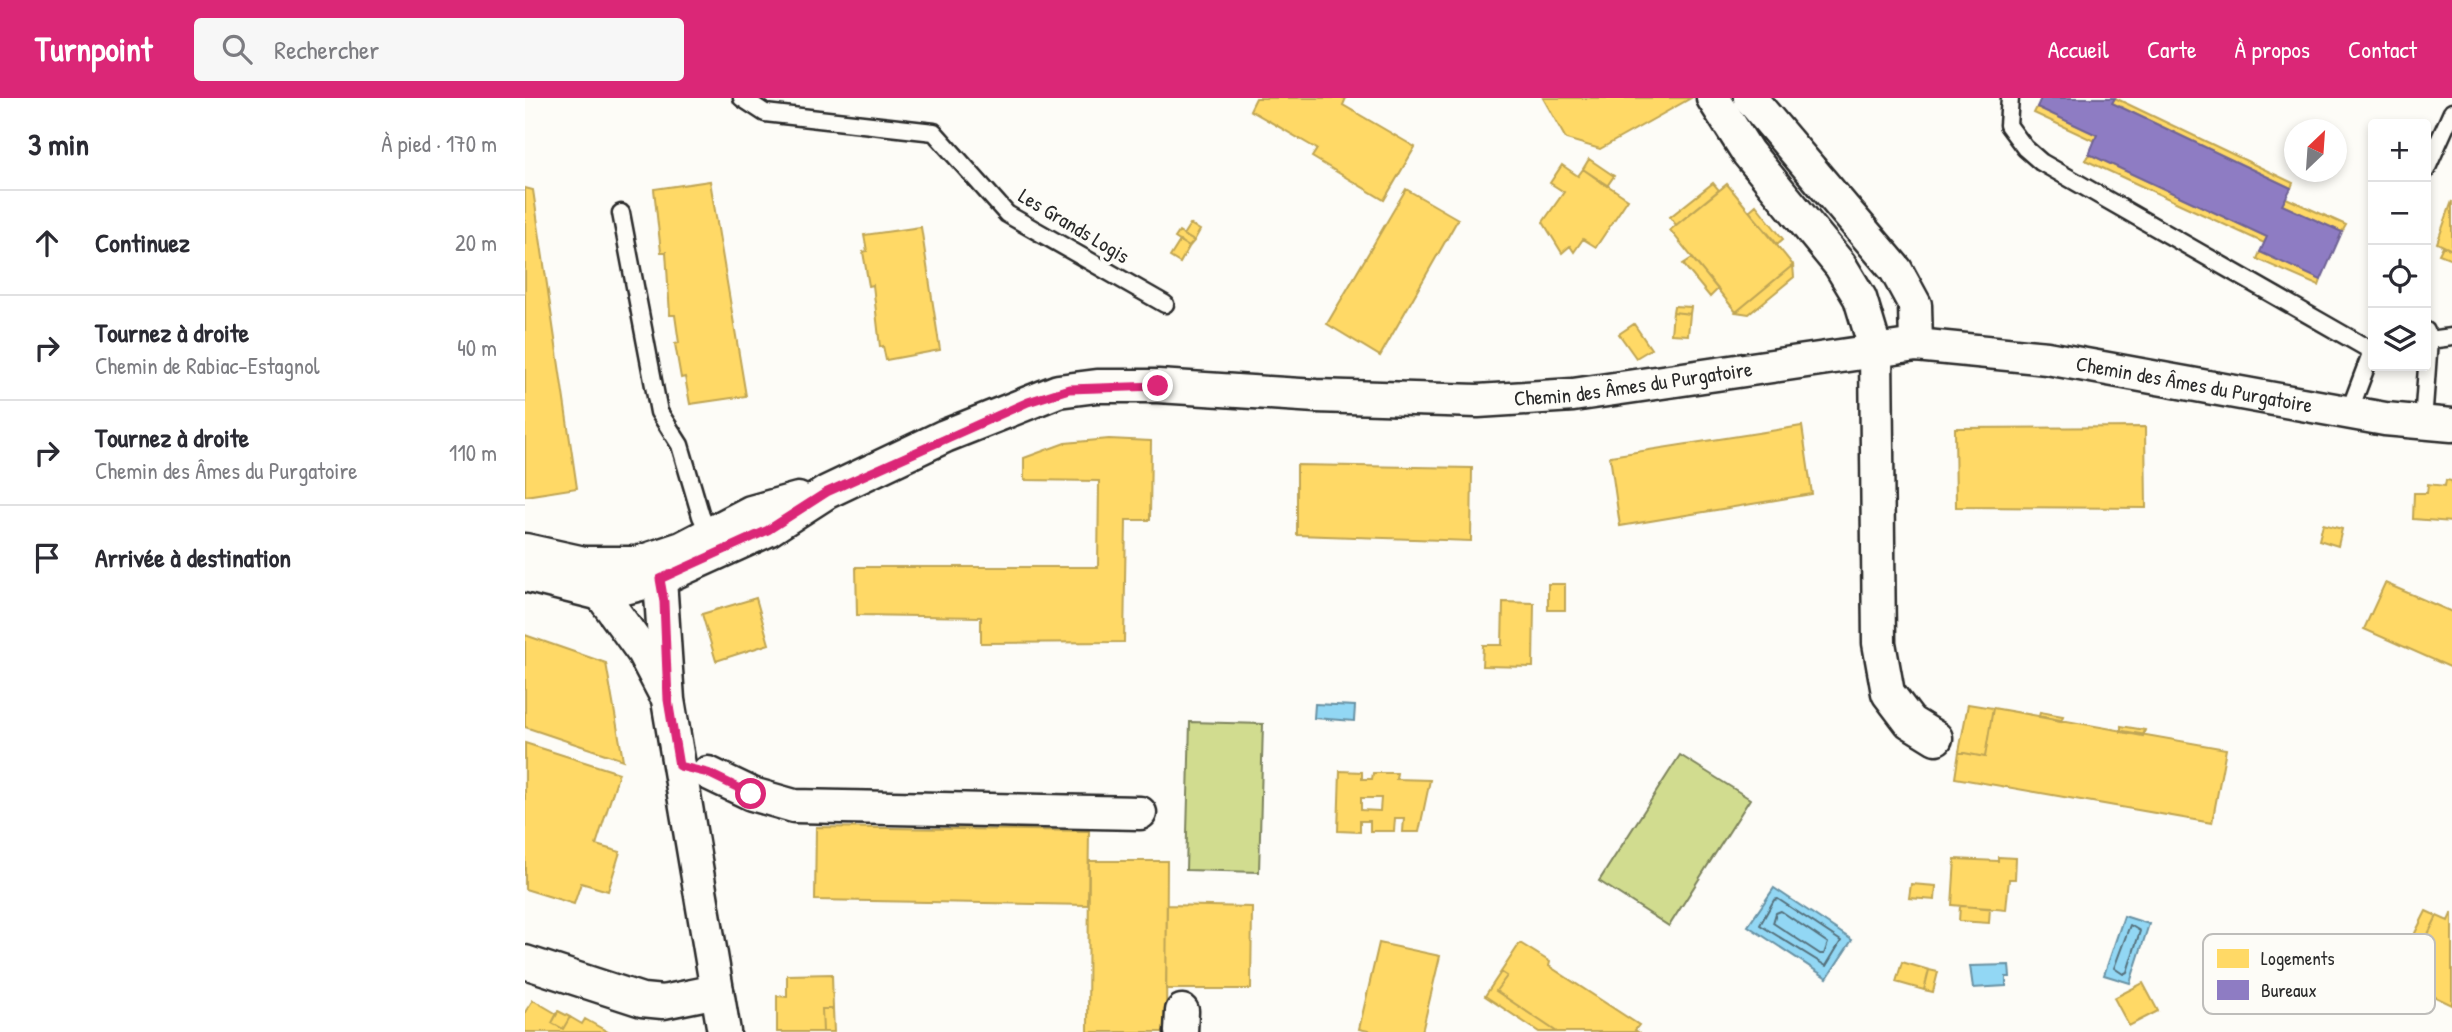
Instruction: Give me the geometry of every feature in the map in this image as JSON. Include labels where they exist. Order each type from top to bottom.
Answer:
[{"type":"street","points":[[1713,98],[1748,153],[1840,265],[1860,298],[1876,351],[1879,643],[1888,693],[1910,722],[1936,738]]},
{"type":"street","points":[[1750,98],[1896,270],[1915,305],[1916,345]]},
{"type":"street","name":"Chemin des Âmes du Purgatoire","points":[[525,575],[601,594],[641,569],[714,543],[751,512],[827,492],[945,436],[1028,402],[1069,389],[1158,386],[1478,401],[1573,396],[1916,345],[2047,358],[2350,412],[2438,424]]},
{"type":"street","name":"Chemin des Âmes du Purgatoire","points":[[525,550],[567,561],[641,569]]},
{"type":"street","points":[[641,569],[664,602],[668,700]]},
{"type":"street","points":[[601,594],[643,652],[668,700],[693,770],[717,991],[724,1032]]},
{"type":"street","points":[[693,770],[751,794],[794,807],[1140,813]]},
{"type":"street","points":[[525,962],[642,1000],[663,1002],[717,991]]},
{"type":"lane","name":"Les Grands Logis","points":[[742,98],[765,113],[934,132],[1007,214],[1165,304]]},
{"type":"lane","points":[[2010,98],[2008,125],[2025,148],[2041,162],[2372,351],[2350,412]]},
{"type":"lane","points":[[2431,159],[2452,112]]},
{"type":"lane","points":[[621,213],[659,412],[680,445],[714,543]]},
{"type":"lane","points":[[2431,335],[2452,337]]},
{"type":"lane","points":[[2431,367],[2438,424]]},
{"type":"green space","points":[[1190,722],[1263,724],[1259,872],[1186,870]]},
{"type":"green space","points":[[1680,755],[1750,799],[1669,926],[1599,881]]},
{"type":"water","points":[[1315,704],[1355,706],[1354,721],[1314,718]]},
{"type":"water","points":[[1774,888],[1852,940],[1827,978],[1748,926]]},
{"type":"water","points":[[2124,916],[2149,924],[2130,983],[2104,975]]},
{"type":"water","points":[[2009,965],[2010,977],[2006,977],[2006,986],[1973,988],[1970,966]]},
{"type":"building: Logements","points":[[1256,98],[1346,98],[1343,105],[1415,147],[1384,200],[1312,157],[1317,149],[1250,110]]},
{"type":"building: Logements","points":[[1543,98],[1691,98],[1600,149],[1566,139]]},
{"type":"building: Logements","points":[[2115,98],[2284,179],[2284,182],[2293,183],[2291,188],[2112,103]]},
{"type":"building: Logements","points":[[2037,107],[2097,135],[2094,141],[2034,113]]},
{"type":"building: Logements","points":[[2089,154],[2267,237],[2264,243],[2085,160]]},
{"type":"building: Logements","points":[[1589,159],[1614,176],[1607,186],[1583,169]]},
{"type":"building: Logements","points":[[1562,165],[1578,176],[1583,169],[1628,199],[1596,247],[1583,239],[1574,252],[1570,246],[1562,253],[1543,222],[1564,192],[1550,183]]},
{"type":"building: Logements","points":[[710,181],[746,396],[690,404],[685,377],[681,378],[675,344],[679,343],[675,315],[670,315],[666,252],[661,252],[654,189]]},
{"type":"building: Logements","points":[[1713,183],[1719,190],[1676,225],[1670,217]]},
{"type":"building: Logements","points":[[1727,184],[1793,265],[1736,312],[1670,230]]},
{"type":"building: Logements","points":[[525,188],[533,190],[577,488],[525,496]]},
{"type":"building: Logements","points":[[1406,189],[1458,219],[1380,356],[1327,324]]},
{"type":"building: Logements","points":[[2286,198],[2346,225],[2342,232],[2282,205]]},
{"type":"building: Logements","points":[[2452,201],[2452,250],[2437,243]]},
{"type":"building: Logements","points":[[1756,205],[1783,239],[1777,244],[1749,211]]},
{"type":"building: Logements","points":[[1190,224],[1200,230],[1194,241],[1183,235]]},
{"type":"building: Logements","points":[[921,227],[940,350],[886,360],[883,346],[880,347],[873,285],[869,286],[863,252],[867,251],[864,235]]},
{"type":"building: Logements","points":[[1179,232],[1194,241],[1189,247],[1175,238]]},
{"type":"building: Logements","points":[[1180,241],[1189,247],[1180,263],[1170,257]]},
{"type":"building: Logements","points":[[2443,246],[2452,250],[2452,259],[2439,254]]},
{"type":"building: Logements","points":[[2260,252],[2321,280],[2319,286],[2257,259]]},
{"type":"building: Logements","points":[[1692,258],[1718,289],[1710,297],[1683,264]]},
{"type":"building: Logements","points":[[1793,265],[1794,277],[1749,314],[1736,312]]},
{"type":"building: Logements","points":[[1674,306],[1691,307],[1690,314],[1673,312]]},
{"type":"building: Logements","points":[[1673,312],[1690,314],[1688,335],[1671,334]]},
{"type":"building: Logements","points":[[1634,324],[1651,349],[1636,358],[1619,334]]},
{"type":"building: Logements","points":[[1802,426],[1812,494],[1620,526],[1610,456]]},
{"type":"building: Logements","points":[[2145,427],[2146,508],[1956,507],[1955,428]]},
{"type":"building: Logements","points":[[1109,439],[1151,441],[1150,520],[1126,520],[1124,642],[981,643],[981,617],[857,615],[856,567],[1098,567],[1099,481],[1024,480],[1024,458],[1065,443]]},
{"type":"building: Logements","points":[[1297,465],[1472,468],[1471,541],[1297,535]]},
{"type":"building: Logements","points":[[2446,480],[2452,481],[2452,522],[2413,519],[2414,493],[2427,493],[2428,484],[2445,486]]},
{"type":"building: Logements","points":[[2323,524],[2342,529],[2338,546],[2319,540]]},
{"type":"building: Logements","points":[[2385,583],[2452,612],[2452,668],[2364,629]]},
{"type":"building: Logements","points":[[1548,584],[1565,584],[1565,610],[1548,610]]},
{"type":"building: Logements","points":[[756,598],[769,644],[716,661],[702,614]]},
{"type":"building: Logements","points":[[1503,602],[1534,603],[1533,667],[1482,666],[1483,645],[1502,645]]},
{"type":"building: Logements","points":[[525,635],[606,663],[623,760],[525,727]]},
{"type":"building: Logements","points":[[1968,704],[1993,708],[1985,757],[1959,752]]},
{"type":"building: Logements","points":[[1993,708],[2226,749],[2212,823],[1955,778],[1959,752],[1985,757]]},
{"type":"building: Logements","points":[[2040,712],[2063,716],[2061,721],[2039,717]]},
{"type":"building: Logements","points":[[2121,726],[2145,730],[2143,736],[2121,732]]},
{"type":"building: Logements","points":[[525,743],[619,773],[596,845],[620,852],[608,891],[581,883],[574,904],[525,889]]},
{"type":"building: Logements","points":[[1340,771],[1362,772],[1362,779],[1372,779],[1373,773],[1397,773],[1396,779],[1430,780],[1419,832],[1403,832],[1404,818],[1395,818],[1394,831],[1370,831],[1370,821],[1360,821],[1360,832],[1338,831]],"holes":[[[1361,798],[1381,798],[1380,811],[1361,810]]]},
{"type":"building: Logements","points":[[816,827],[1089,831],[1088,905],[815,900]]},
{"type":"building: Logements","points":[[1998,857],[2016,858],[2015,879],[2009,879],[2006,910],[1952,905],[1955,859],[1998,861]]},
{"type":"building: Logements","points":[[1089,861],[1167,861],[1166,1032],[1088,1032]]},
{"type":"building: Logements","points":[[1911,884],[1936,886],[1935,900],[1909,898]]},
{"type":"building: Logements","points":[[1167,905],[1252,907],[1251,989],[1166,989]]},
{"type":"building: Logements","points":[[1960,906],[1990,908],[1989,923],[1959,921]]},
{"type":"building: Logements","points":[[2426,911],[2437,916],[2428,934],[2414,934]]},
{"type":"building: Logements","points":[[2452,912],[2452,1005],[2435,997],[2435,934],[2428,934],[2437,916],[2448,921]]},
{"type":"building: Logements","points":[[1379,943],[1440,956],[1422,1032],[1373,1032],[1359,1029]]},
{"type":"building: Logements","points":[[1520,943],[1550,962],[1549,966],[1639,1025],[1635,1030],[1638,1032],[1557,1032],[1496,991],[1507,976],[1501,972]]},
{"type":"building: Logements","points":[[1902,962],[1929,970],[1924,990],[1896,982]]},
{"type":"building: Logements","points":[[1929,970],[1938,972],[1933,992],[1924,990]]},
{"type":"building: Logements","points":[[1501,972],[1507,976],[1496,991],[1557,1032],[1539,1032],[1485,996]]},
{"type":"building: Logements","points":[[832,974],[833,1009],[822,1009],[823,1032],[777,1032],[777,996],[787,997],[787,975]]},
{"type":"building: Logements","points":[[2143,983],[2158,1011],[2129,1026],[2114,998]]},
{"type":"building: Logements","points":[[533,1000],[557,1014],[552,1023],[563,1029],[570,1017],[582,1024],[585,1019],[608,1032],[525,1032],[525,1012]]},
{"type":"building: Logements","points":[[822,1009],[833,1009],[834,1032],[823,1032]]},
{"type":"building: Logements","points":[[558,1011],[570,1017],[563,1029],[552,1023]]},
{"type":"building: Bureaux","points":[[2041,98],[2115,98],[2112,103],[2291,188],[2282,205],[2342,232],[2321,280],[2260,252],[2267,237],[2089,154],[2097,135],[2037,107]]},
{"type":"route","points":[[751,794],[708,773],[679,766],[668,700],[664,602],[660,579],[768,530],[827,492],[945,436],[1028,402],[1069,389],[1158,386]]}]
